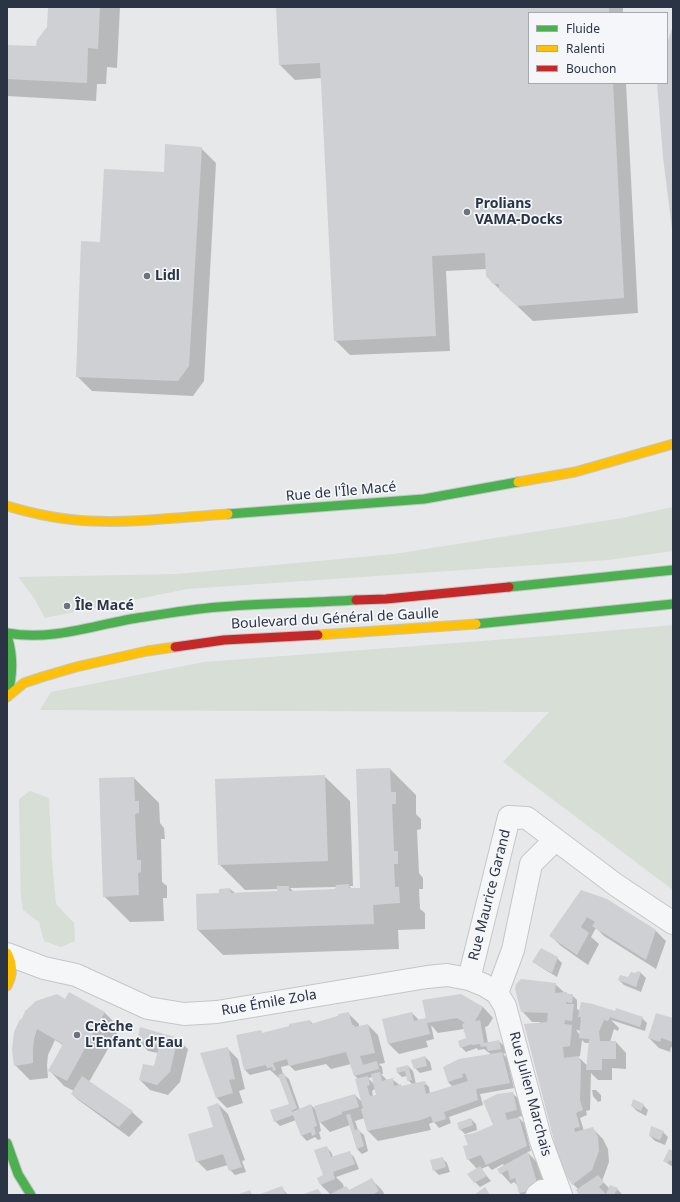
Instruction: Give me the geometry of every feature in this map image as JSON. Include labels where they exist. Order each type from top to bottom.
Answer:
[{"type":"main road","name":"Rue de l'Île Macé","points":[[7,506],[30,513],[60,518],[90,521],[120,521],[268,512],[424,499],[575,472],[673,444]]},
{"type":"main road","name":"Boulevard du Général de Gaulle","points":[[7,633],[22,636],[40,636],[68,633],[142,617],[220,607],[386,599],[673,570]]},
{"type":"main road","name":"Boulevard du Général de Gaulle","points":[[7,697],[24,683],[42,676],[162,648],[224,640],[494,623],[673,604]]},
{"type":"main road","points":[[7,636],[12,651],[13,669],[7,697]]},
{"type":"main road","points":[[7,954],[11,961],[12,970],[9,983]]},
{"type":"main road","points":[[7,1143],[18,1174],[31,1195]]},
{"type":"street","name":"Rue Maurice Garand","points":[[469,979],[509,817],[527,818],[616,885],[673,923]]},
{"type":"street","points":[[497,993],[513,950],[531,864],[555,840]]},
{"type":"street","name":"Rue Émile Zola","points":[[7,954],[44,968],[76,975],[148,1008],[184,1014],[218,1012],[427,977],[447,975],[469,979],[484,985],[497,993]]},
{"type":"street","points":[[9,983],[44,968]]},
{"type":"street","name":"Rue Julien Marchais","points":[[497,993],[506,1006],[541,1141],[560,1193]]},
{"type":"street","points":[[537,1195],[542,1191],[560,1193]]},
{"type":"shaded area","points":[[673,507],[673,551],[608,560],[187,589],[45,618],[34,598],[18,577],[177,574],[394,554],[622,518]]},
{"type":"shaded area","points":[[673,625],[673,890],[503,762],[549,712],[40,710],[51,692],[204,662]]},
{"type":"shaded area","points":[[30,791],[49,798],[56,904],[74,923],[75,941],[61,947],[44,941],[39,922],[23,910],[19,799]]},
{"type":"building","points":[[48,7],[100,7],[98,49],[88,48],[87,83],[7,79],[7,45],[36,46],[37,40],[47,27]]},
{"type":"building","points":[[276,7],[609,7],[609,12],[528,12],[528,84],[613,84],[624,298],[517,306],[499,290],[499,284],[493,284],[486,276],[485,253],[432,256],[436,336],[334,341],[320,63],[279,65]]},
{"type":"building","points":[[673,26],[673,229],[663,157],[657,84],[668,84],[668,40]]},
{"type":"building","name":"Lidl","points":[[165,144],[202,147],[189,366],[178,381],[76,377],[81,241],[100,242],[104,169],[164,172]]},
{"type":"building","points":[[390,768],[391,792],[396,792],[396,804],[392,804],[394,851],[398,851],[398,864],[394,864],[395,887],[399,887],[400,903],[373,905],[374,924],[197,930],[196,894],[219,893],[219,889],[230,888],[231,893],[277,891],[277,886],[289,886],[289,891],[335,889],[336,885],[349,884],[349,888],[360,888],[356,769]]},
{"type":"building","points":[[325,775],[328,861],[218,865],[215,779]]},
{"type":"building","points":[[134,777],[135,801],[139,801],[139,813],[135,814],[137,860],[141,860],[141,872],[138,873],[139,895],[103,897],[99,778]]},
{"type":"building","points":[[581,890],[607,899],[656,930],[646,960],[592,926],[595,922],[587,917],[581,927],[589,933],[577,955],[549,936]]},
{"type":"building","points":[[541,948],[558,957],[552,973],[532,962]]},
{"type":"building","points":[[637,971],[641,972],[636,987],[618,980],[620,975],[628,977],[631,972],[636,973]]},
{"type":"building","points":[[521,979],[556,983],[555,993],[567,992],[567,994],[573,994],[572,1003],[566,1002],[566,1004],[574,1004],[572,1021],[565,1020],[564,1024],[572,1025],[570,1046],[563,1047],[564,1058],[578,1056],[581,1062],[580,1100],[583,1110],[576,1113],[580,1127],[574,1128],[575,1132],[593,1127],[598,1137],[599,1151],[592,1170],[572,1185],[560,1164],[524,1024],[547,1022],[548,1013],[521,1012],[515,989],[516,984]]},
{"type":"building","name":"Crèche L'Enfant d'Eau","points":[[69,992],[105,1012],[67,1081],[48,1071],[63,1044],[37,1029],[34,1039],[33,1063],[14,1066],[12,1050],[14,1032],[24,1012],[36,1001],[57,994],[65,999]]},
{"type":"building","points":[[461,994],[483,1007],[475,1021],[480,1020],[484,1043],[499,1040],[501,1049],[488,1051],[486,1046],[481,1047],[480,1044],[472,1044],[460,1048],[458,1041],[466,1038],[462,1024],[465,1023],[457,1018],[427,1023],[430,1034],[388,1044],[382,1019],[412,1012],[414,1021],[426,1018],[422,1000]]},
{"type":"building","points":[[581,1002],[615,1011],[616,1008],[643,1017],[640,1027],[610,1017],[608,1021],[604,1020],[599,1032],[600,1041],[616,1041],[616,1059],[602,1059],[602,1070],[586,1070],[589,1039],[579,1038],[581,1017],[578,1017]]},
{"type":"building","points":[[349,1012],[352,1025],[355,1027],[368,1024],[375,1053],[360,1056],[363,1065],[377,1061],[379,1069],[354,1076],[346,1052],[289,1066],[287,1059],[273,1063],[276,1070],[273,1071],[272,1067],[267,1068],[266,1065],[244,1070],[236,1035],[261,1030],[262,1033],[289,1026],[289,1024],[310,1020],[311,1024],[338,1016],[338,1014]]},
{"type":"building","points":[[656,1013],[673,1018],[673,1042],[661,1038],[660,1042],[648,1038]]},
{"type":"building","points":[[140,1027],[178,1038],[170,1072],[157,1085],[139,1080],[143,1064],[154,1066],[159,1046],[137,1041]]},
{"type":"building","points":[[228,1047],[235,1079],[229,1080],[233,1093],[216,1098],[200,1053]]},
{"type":"building","points":[[502,1052],[510,1083],[476,1089],[478,1100],[444,1112],[446,1119],[433,1123],[431,1116],[421,1120],[367,1131],[361,1109],[363,1108],[355,1079],[368,1076],[370,1085],[367,1086],[370,1096],[376,1095],[371,1074],[380,1072],[382,1081],[393,1078],[394,1086],[425,1081],[426,1085],[424,1085],[426,1094],[468,1081],[465,1073],[462,1074],[463,1077],[448,1082],[443,1067],[459,1059]]},
{"type":"building","points":[[425,1056],[427,1066],[414,1069],[411,1060]]},
{"type":"building","points":[[408,1065],[412,1080],[407,1081],[405,1071],[397,1073],[396,1068]]},
{"type":"building","points":[[284,1073],[297,1108],[291,1111],[292,1112],[311,1104],[317,1126],[314,1127],[316,1134],[312,1136],[311,1132],[301,1136],[293,1115],[274,1122],[270,1110],[289,1104],[278,1075]]},
{"type":"building","points":[[82,1076],[133,1111],[119,1127],[71,1094]]},
{"type":"building","points":[[513,1092],[517,1110],[505,1113],[507,1120],[519,1117],[527,1146],[486,1165],[481,1155],[467,1160],[463,1146],[468,1145],[464,1135],[474,1133],[493,1125],[483,1101],[497,1094]]},
{"type":"building","points":[[355,1094],[359,1107],[342,1112],[342,1114],[319,1123],[314,1106]]},
{"type":"building","points":[[633,1099],[644,1104],[641,1111],[631,1106]]},
{"type":"building","points":[[218,1103],[242,1167],[229,1171],[223,1154],[196,1162],[188,1134],[213,1127],[207,1107]]},
{"type":"building","points":[[350,1114],[355,1130],[359,1129],[364,1146],[357,1149],[346,1115]]},
{"type":"building","points":[[471,1118],[473,1125],[459,1130],[457,1123]]},
{"type":"building","points":[[651,1126],[664,1131],[660,1140],[649,1136]]},
{"type":"building","points":[[327,1146],[331,1157],[350,1151],[355,1164],[333,1172],[335,1179],[320,1185],[317,1178],[323,1175],[314,1150]]},
{"type":"building","points":[[669,1149],[673,1151],[673,1162],[670,1160],[667,1163],[663,1161]]},
{"type":"building","points":[[528,1152],[537,1183],[528,1191],[519,1193],[515,1178],[510,1180],[508,1170],[500,1174],[497,1169]]},
{"type":"building","points":[[443,1157],[446,1167],[433,1171],[430,1160]]},
{"type":"building","points":[[480,1166],[487,1176],[474,1183],[467,1174]]},
{"type":"building","points":[[598,1175],[604,1182],[599,1187],[606,1194],[610,1185],[618,1188],[614,1195],[579,1195],[576,1190]]},
{"type":"building","points":[[372,1178],[379,1191],[372,1195],[329,1195],[346,1186],[349,1190]]},
{"type":"building","points":[[282,1186],[286,1195],[258,1195]]},
{"type":"building","points":[[485,1187],[490,1195],[474,1195]]},
{"type":"building","points":[[318,1189],[322,1195],[301,1195]]},
{"type":"building","points":[[250,1190],[252,1195],[236,1195]]},
{"type":"traffic: fast","points":[[228,514],[424,499],[518,482]]},
{"type":"traffic: fast","points":[[509,587],[673,570]]},
{"type":"traffic: fast","points":[[7,633],[42,635],[76,631],[127,620],[210,608],[356,600]]},
{"type":"traffic: fast","points":[[476,624],[673,604]]},
{"type":"traffic: fast","points":[[7,636],[12,659],[11,682],[7,697]]},
{"type":"traffic: fast","points":[[7,1143],[18,1174],[31,1195]]},
{"type":"traffic: slow","points":[[518,482],[575,472],[673,444]]},
{"type":"traffic: slow","points":[[7,506],[48,516],[91,521],[143,520],[228,514]]},
{"type":"traffic: slow","points":[[318,635],[476,624]]},
{"type":"traffic: slow","points":[[7,697],[24,683],[42,677],[76,667],[147,651],[175,647]]},
{"type":"traffic: slow","points":[[7,953],[12,970],[7,986]]},
{"type":"traffic: jam","points":[[356,600],[386,599],[509,587]]},
{"type":"traffic: jam","points":[[175,647],[224,640],[318,635]]},
{"type":"place","name":"Prolians VAMA-Docks","points":[[467,212]]},
{"type":"place","name":"Lidl","points":[[147,276]]},
{"type":"place","name":"Île Macé","points":[[67,606]]},
{"type":"place","name":"Crèche L'Enfant d'Eau","points":[[77,1035]]}]
